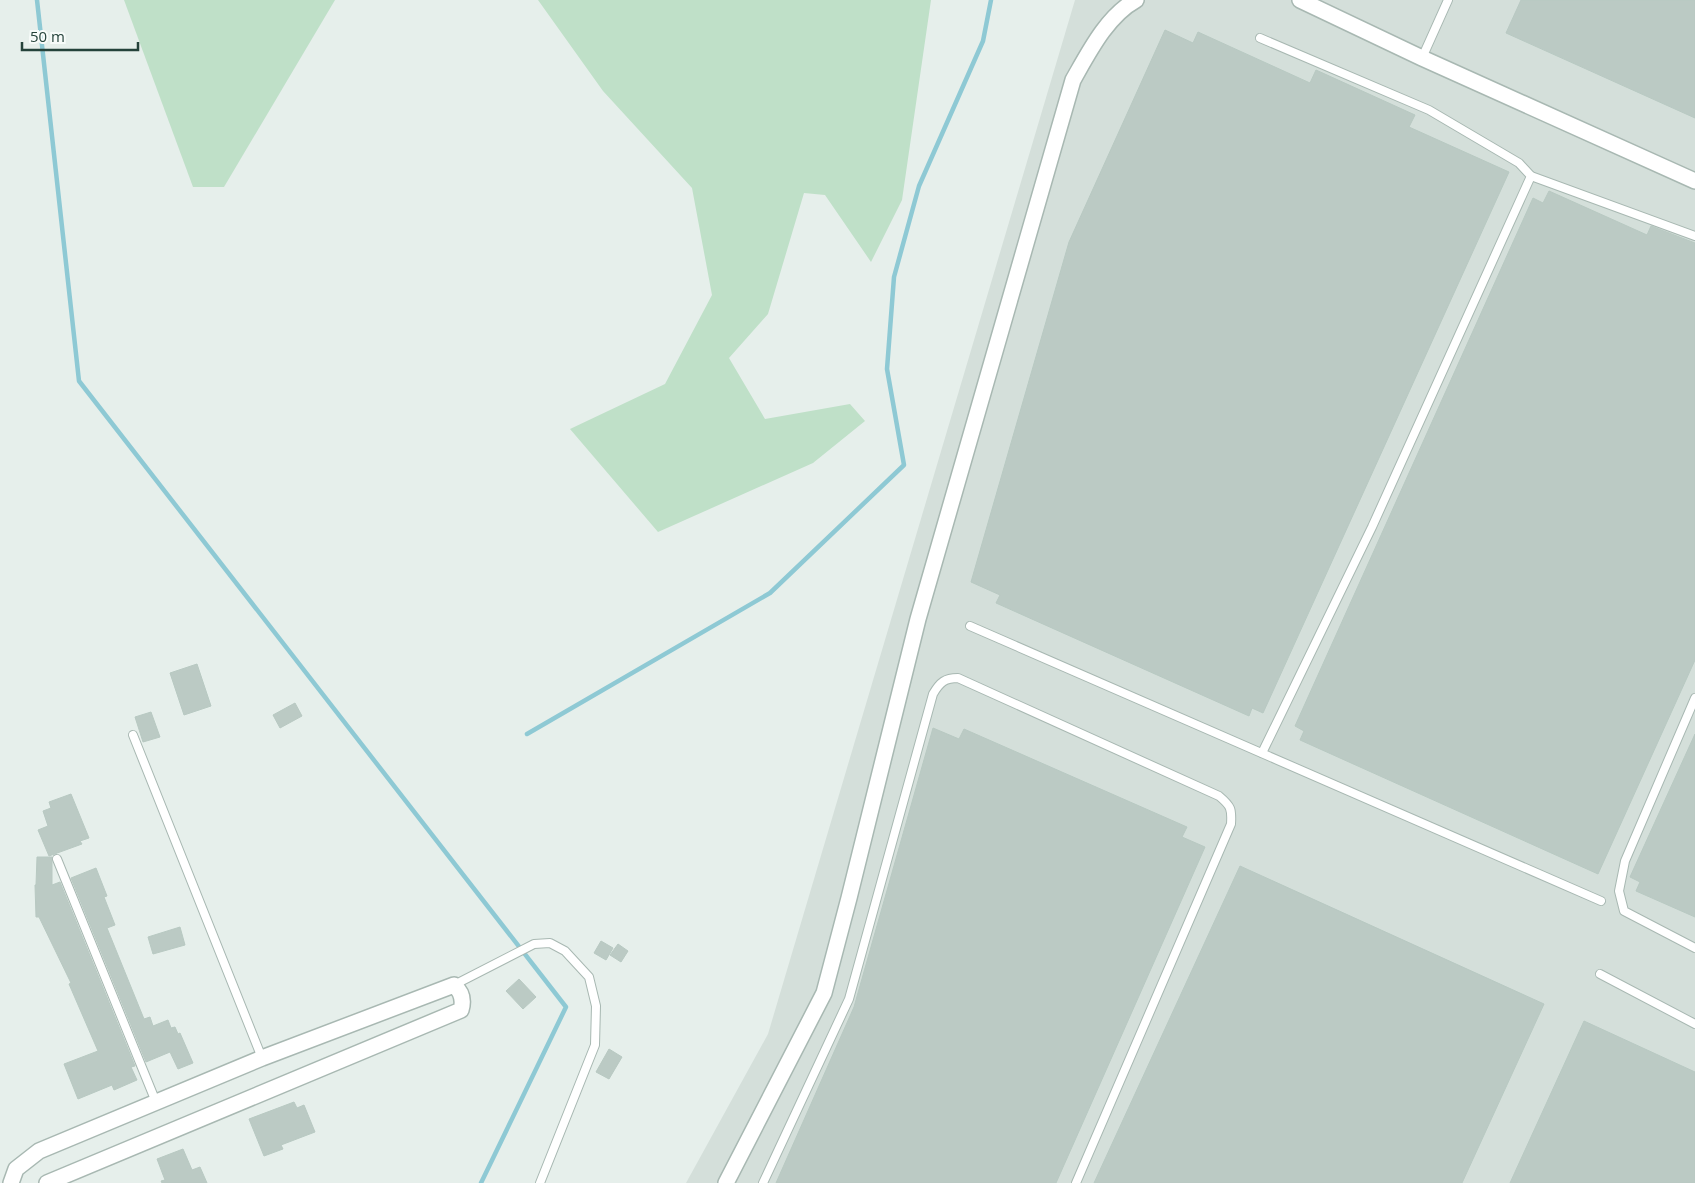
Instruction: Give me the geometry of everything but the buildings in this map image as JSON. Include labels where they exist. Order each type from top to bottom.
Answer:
[{"type":"street","points":[[726,1183],[824,993],[850,898],[918,619],[1073,80],[1096,40],[1128,5],[1136,0]]},
{"type":"street","points":[[1300,0],[1422,58],[1695,181]]},
{"type":"street","points":[[11,1183],[16,1169],[39,1151],[262,1058],[454,985],[458,988],[464,1002],[461,1010],[47,1183]]},
{"type":"lane","points":[[1422,58],[1448,0]]},
{"type":"lane","points":[[1260,38],[1430,110],[1520,163],[1531,176],[1695,236]]},
{"type":"lane","points":[[1262,753],[1372,527],[1531,176]]},
{"type":"lane","points":[[970,626],[1601,901]]},
{"type":"lane","points":[[763,1183],[849,999],[933,694],[938,684],[947,678],[958,678],[1219,796],[1229,804],[1232,813],[1231,824],[1076,1183]]},
{"type":"lane","points":[[1695,698],[1625,861],[1619,891],[1624,911],[1695,948]]},
{"type":"lane","points":[[133,735],[262,1058]]},
{"type":"lane","points":[[57,859],[156,1102]]},
{"type":"lane","points":[[454,985],[534,944],[550,943],[565,951],[589,977],[596,1006],[595,1045],[540,1183]]},
{"type":"lane","points":[[1600,974],[1695,1024]]},
{"type":"shaded area","points":[[1075,0],[1695,0],[1695,1183],[686,1183],[768,1034]]},
{"type":"green space","points":[[124,0],[335,0],[224,187],[193,187]]},
{"type":"green space","points":[[538,0],[931,0],[902,200],[871,262],[825,195],[804,193],[768,314],[729,358],[765,419],[850,404],[865,421],[813,463],[658,532],[570,429],[665,384],[712,295],[692,188],[603,91]]},
{"type":"waterway","points":[[37,0],[79,381],[566,1007],[481,1183]]},
{"type":"waterway","points":[[527,734],[770,593],[904,465],[887,369],[894,277],[919,186],[983,41],[991,0]]}]
